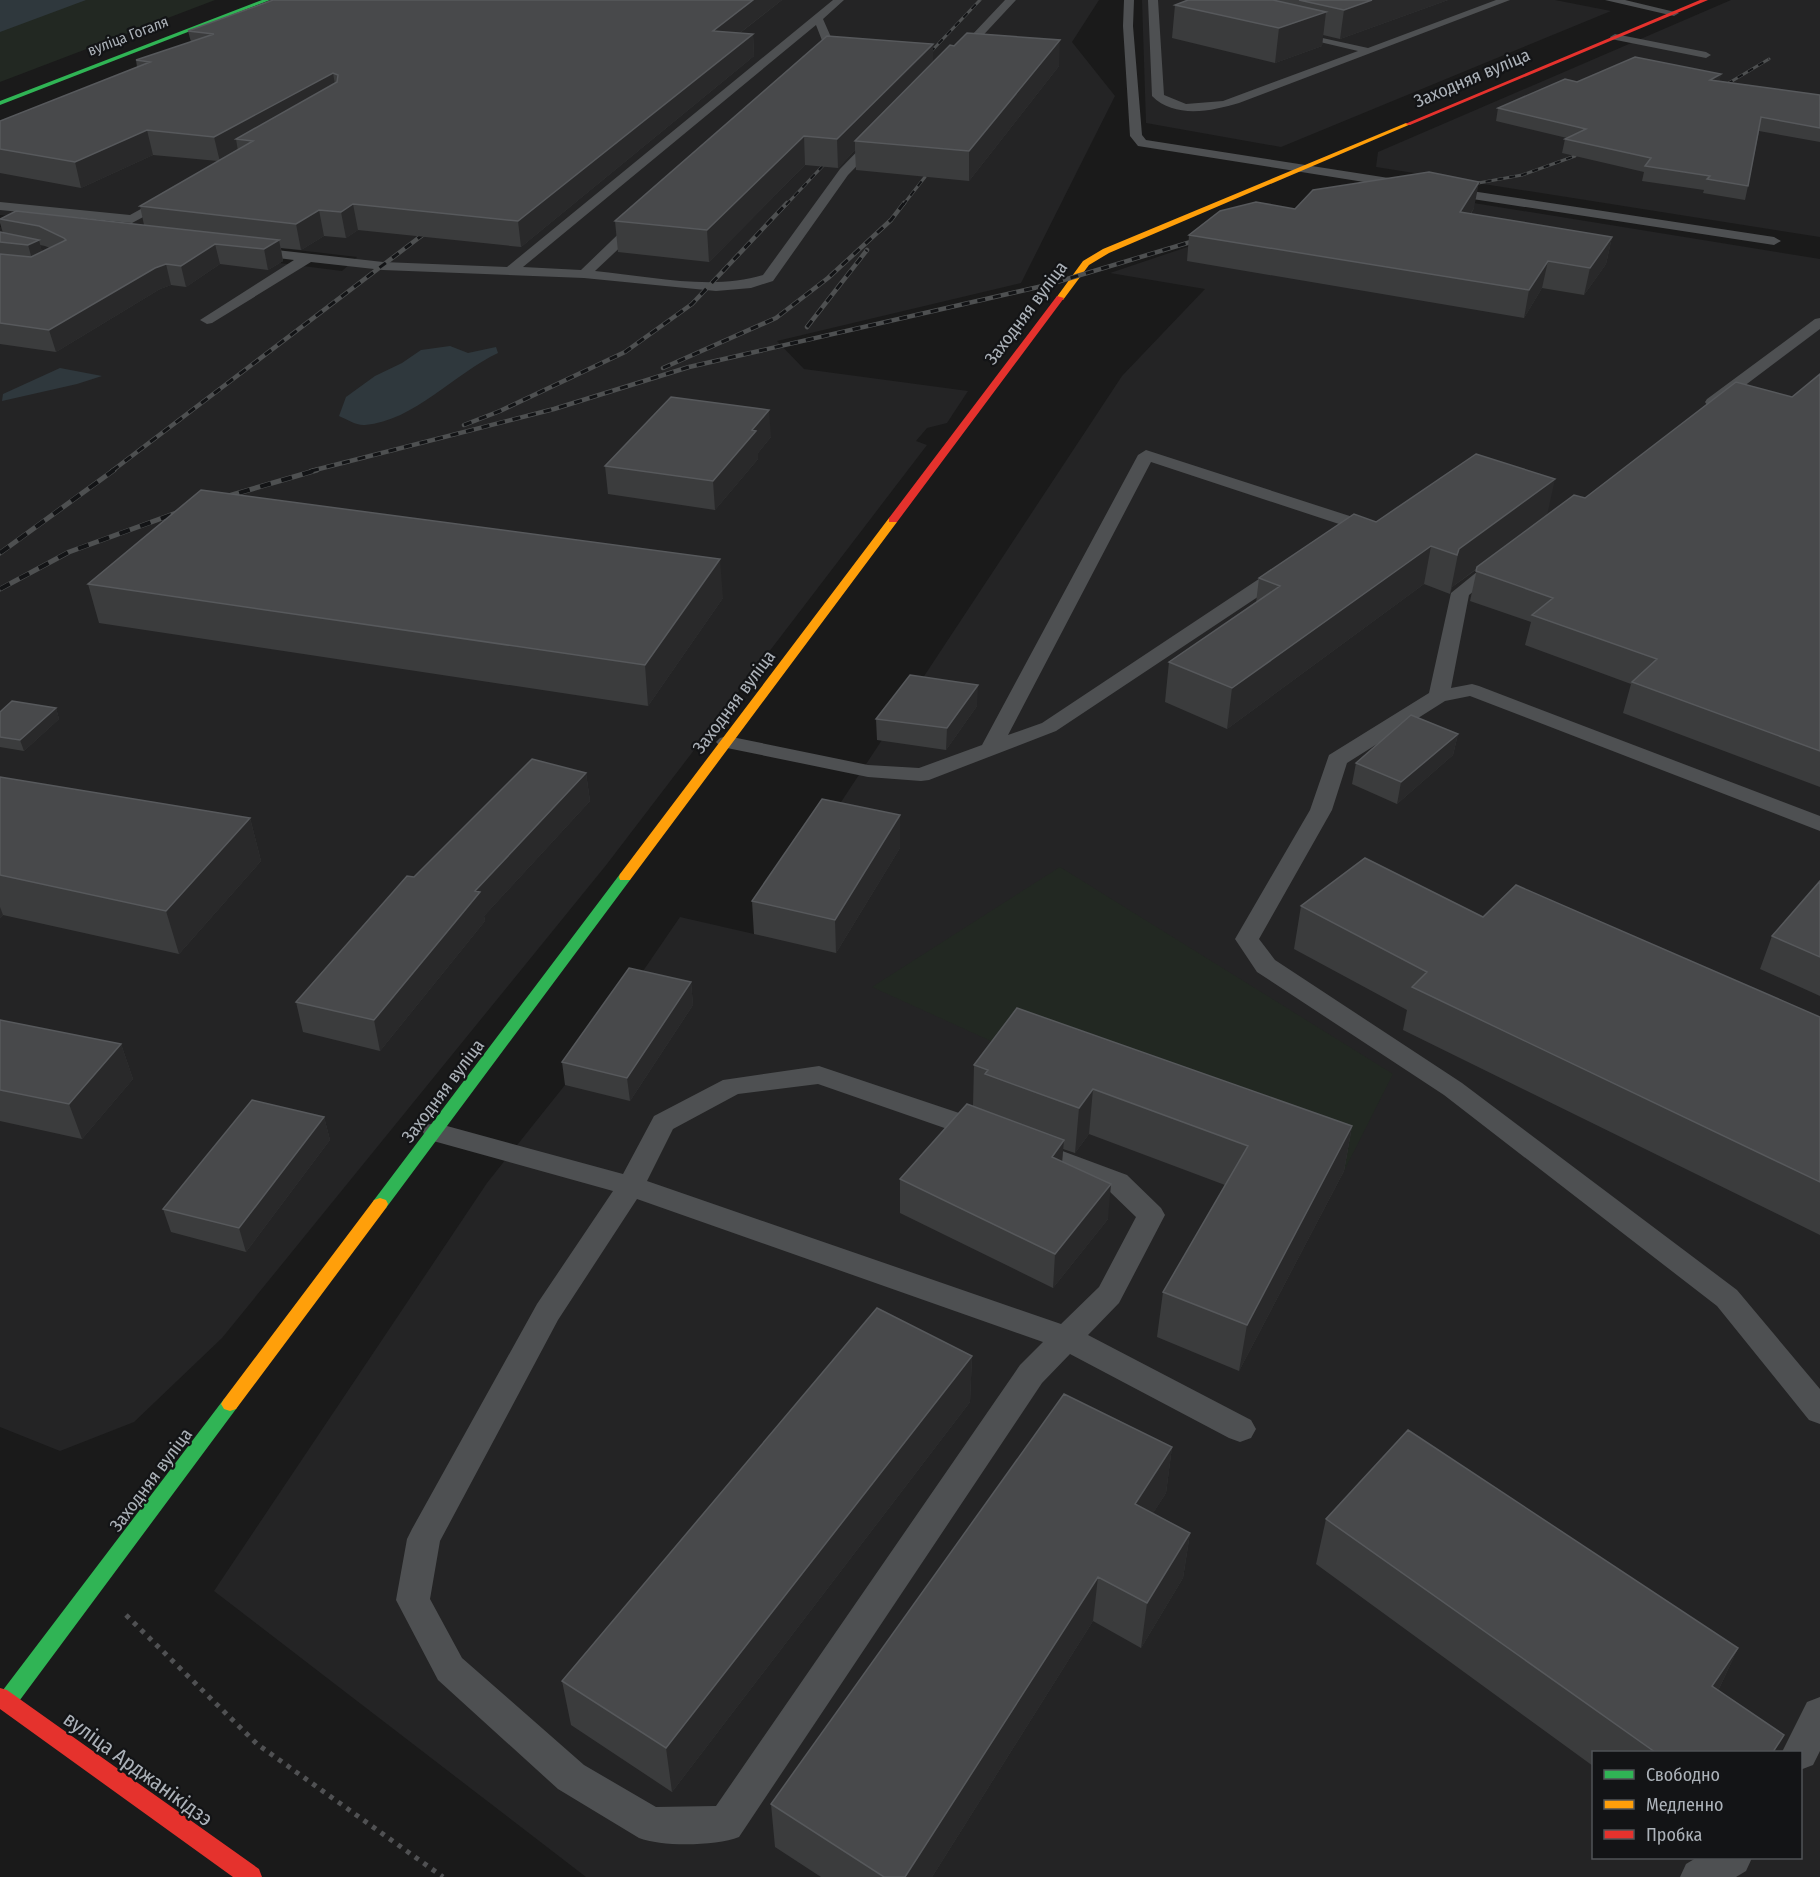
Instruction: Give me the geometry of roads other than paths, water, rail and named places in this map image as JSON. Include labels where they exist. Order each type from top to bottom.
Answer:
[{"type":"street","name":"вуліца Гогаля","points":[[0,103],[267,0]]},
{"type":"street","name":"Заходняя вуліца","points":[[4,1699],[94,1584],[436,1132],[1086,263],[1106,251],[1300,168],[1705,0]]},
{"type":"street","name":"вуліца Арджанікідзэ","points":[[4,1699],[251,1877]]},
{"type":"lane","points":[[508,272],[839,0]]},
{"type":"lane","points":[[944,70],[1011,0]]},
{"type":"lane","points":[[1130,0],[1128,26],[1136,136],[1142,142],[1773,241]]},
{"type":"lane","points":[[1157,1],[1158,96],[1185,107],[1208,109],[1505,0]]},
{"type":"lane","points":[[1610,0],[1674,13]]},
{"type":"lane","points":[[802,69],[829,44],[818,18]]},
{"type":"lane","points":[[1284,31],[1369,51]]},
{"type":"lane","points":[[1615,37],[1706,56]]},
{"type":"lane","points":[[238,249],[383,266],[584,274],[716,287],[746,285],[768,278],[844,171],[885,129]]},
{"type":"lane","points":[[0,206],[132,219],[183,189]]},
{"type":"lane","points":[[584,274],[654,208]]},
{"type":"lane","points":[[207,320],[309,257]]},
{"type":"lane","points":[[1697,415],[1820,322]]},
{"type":"lane","points":[[991,748],[1146,455],[1356,524],[1326,544]]},
{"type":"lane","points":[[1439,696],[1460,592],[1516,550]]},
{"type":"lane","points":[[727,742],[868,771],[921,775],[1049,727],[1296,563]]},
{"type":"lane","points":[[1820,824],[1472,690],[1439,696],[1338,760],[1321,810],[1247,939],[1266,966],[1453,1089],[1727,1298],[1820,1411]]},
{"type":"lane","points":[[819,1075],[966,1125],[1117,1182],[1151,1215],[1109,1295],[1031,1374],[726,1824],[652,1825],[571,1777],[450,1669],[413,1600],[424,1539],[547,1312],[631,1186],[663,1123],[732,1086],[819,1075]]},
{"type":"lane","points":[[436,1132],[631,1186],[1066,1338],[1240,1429]]},
{"type":"lane","points":[[1801,1751],[1820,1714]]},
{"type":"lane","points":[[1699,1877],[1730,1859]]},
{"type":"railway","points":[[922,61],[980,0]]},
{"type":"railway","points":[[1717,90],[1769,59]]},
{"type":"railway","points":[[786,205],[833,155]]},
{"type":"railway","points":[[1462,186],[1522,175],[1575,156]]},
{"type":"railway","points":[[903,205],[925,177]]},
{"type":"railway","points":[[464,425],[500,411],[625,352],[692,304],[787,203]]},
{"type":"railway","points":[[663,368],[776,318],[828,278],[891,220],[904,203]]},
{"type":"railway","points":[[112,471],[433,227]]},
{"type":"railway","points":[[311,471],[554,409],[689,367],[1047,285],[1204,238]]},
{"type":"railway","points":[[807,327],[867,250]]},
{"type":"railway","points":[[0,553],[114,470]]},
{"type":"railway","points":[[218,499],[317,470]]},
{"type":"railway","points":[[0,589],[69,552],[190,508]]}]
